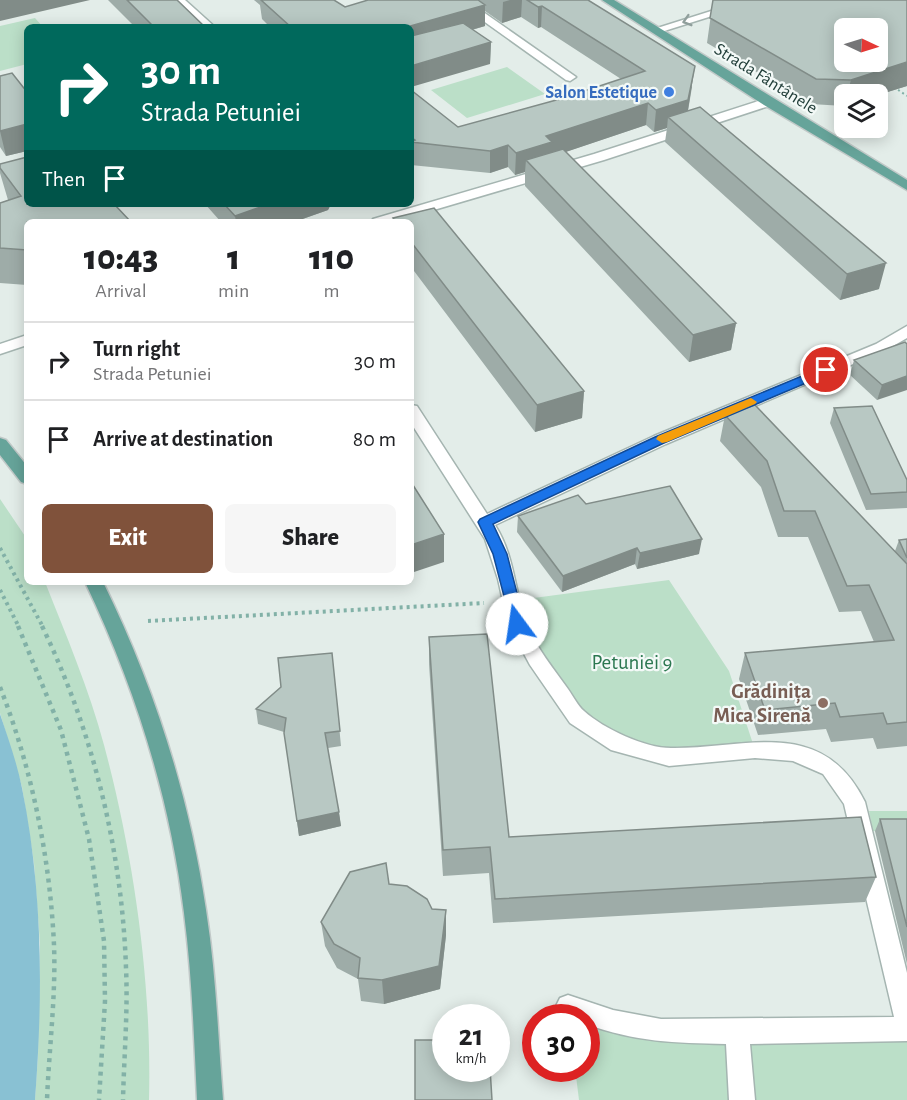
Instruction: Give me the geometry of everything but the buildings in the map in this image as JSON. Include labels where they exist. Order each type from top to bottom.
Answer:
[{"type":"main road","name":"Strada Fântânele","points":[[607,0],[768,102],[907,186]]},
{"type":"main road","points":[[0,444],[24,474]]},
{"type":"main road","points":[[96,585],[115,622],[138,679],[167,769],[183,840],[201,959],[210,1100]]},
{"type":"street","points":[[180,0],[206,24]]},
{"type":"street","points":[[459,0],[493,29],[570,77]]},
{"type":"street","points":[[657,30],[758,0]]},
{"type":"street","points":[[415,205],[599,157],[768,102]]},
{"type":"street","points":[[385,219],[411,207]]},
{"type":"street","points":[[485,522],[660,440],[881,347],[907,331]]},
{"type":"street","points":[[0,350],[24,341]]},
{"type":"street","points":[[414,415],[485,522],[500,554],[517,624],[537,660],[577,717],[618,744],[669,757],[755,750],[795,753],[830,768],[844,784],[854,802],[907,1023]]},
{"type":"street","points":[[600,1017],[613,1022],[661,1031],[907,1029]]},
{"type":"street","points":[[737,1032],[741,1100]]},
{"type":"path","points":[[890,84],[907,96]]},
{"type":"path","points":[[0,548],[36,611],[72,692],[109,826],[125,952],[123,1100]]},
{"type":"path","points":[[0,590],[38,665],[55,708],[72,759],[90,846],[104,938],[106,992],[99,1100]]},
{"type":"path","points":[[148,621],[511,601]]},
{"type":"path","points":[[0,687],[30,784],[48,865],[54,947],[47,1100]]},
{"type":"green space","points":[[35,18],[40,24],[24,24],[24,65],[0,71],[0,26]]},
{"type":"green space","points":[[507,67],[545,94],[467,118],[431,90]]},
{"type":"green space","points":[[0,499],[24,535],[24,585],[46,585],[77,662],[104,745],[115,788],[132,876],[144,966],[149,1100],[35,1100],[40,944],[34,863],[22,787],[0,713]]},
{"type":"green space","name":"Petuniei 9","points":[[669,580],[729,671],[755,750],[669,757],[577,717],[511,601]]},
{"type":"green space","points":[[869,811],[907,811],[907,832],[873,831]]},
{"type":"green space","points":[[600,1017],[613,1022],[907,1029],[907,1100],[579,1100],[577,1082],[600,1082]]},
{"type":"water","points":[[0,714],[20,779],[34,866],[40,983],[35,1100],[0,1100]]},
{"type":"slow traffic","points":[[662,439],[751,402]]},
{"type":"place","name":"Salon Estetique","points":[[669,92]]},
{"type":"place","name":"Grădinița Mica Sirenă","points":[[823,703]]},
{"type":"route","points":[[517,624],[500,554],[485,522],[660,440],[826,370]]}]
